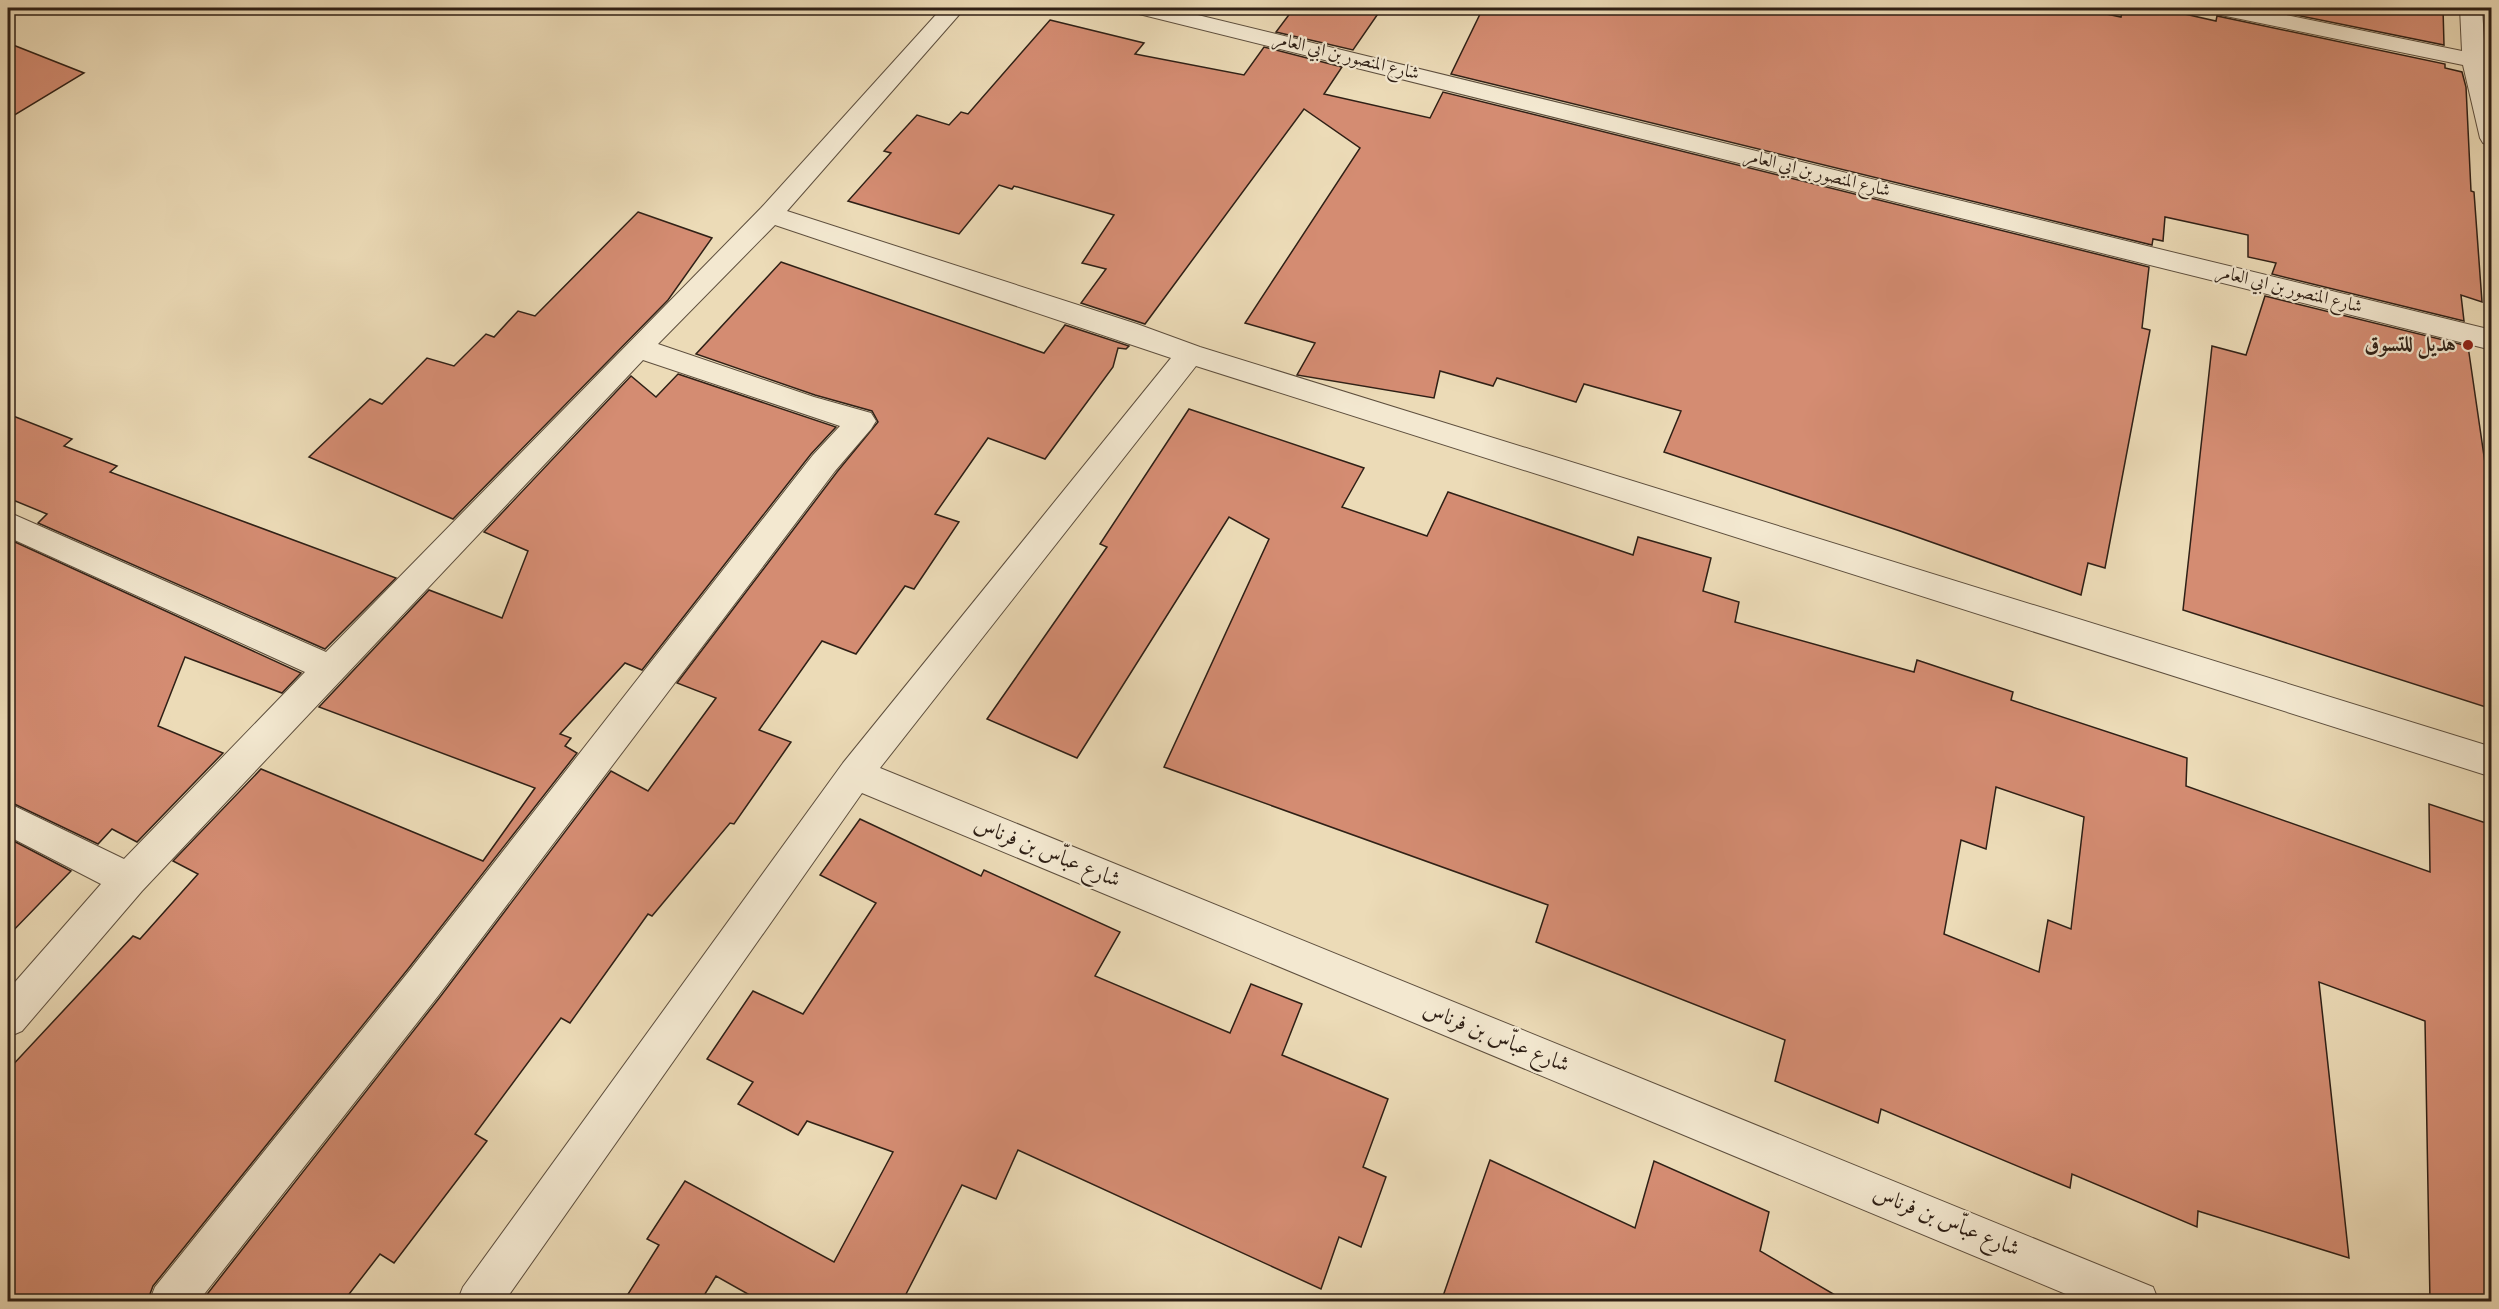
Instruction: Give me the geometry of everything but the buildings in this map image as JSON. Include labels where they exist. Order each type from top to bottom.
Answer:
[{"type":"street","points":[[8,1018],[129,879],[329,668],[770,214],[954,8]]},
{"type":"street","name":"شارع المنصور بن ابي العامر","points":[[1143,8],[2492,340]]},
{"type":"street","points":[[2221,8],[2483,62]]},
{"type":"street","points":[[2471,8],[2483,62],[2492,138]]},
{"type":"street","points":[[770,214],[1127,331],[1190,354],[2492,762]]},
{"type":"street","points":[[170,1302],[423,983],[824,463],[861,421],[808,406],[638,348]]},
{"type":"street","points":[[478,1302],[855,774],[1190,354]]},
{"type":"street","points":[[8,524],[329,668]]},
{"type":"street","name":"شارع عباّس بن فرناس","points":[[855,774],[2138,1302]]},
{"type":"street","points":[[8,819],[129,879]]},
{"type":"place","name":"هديل للتسوق","points":[[2468,345]]}]
